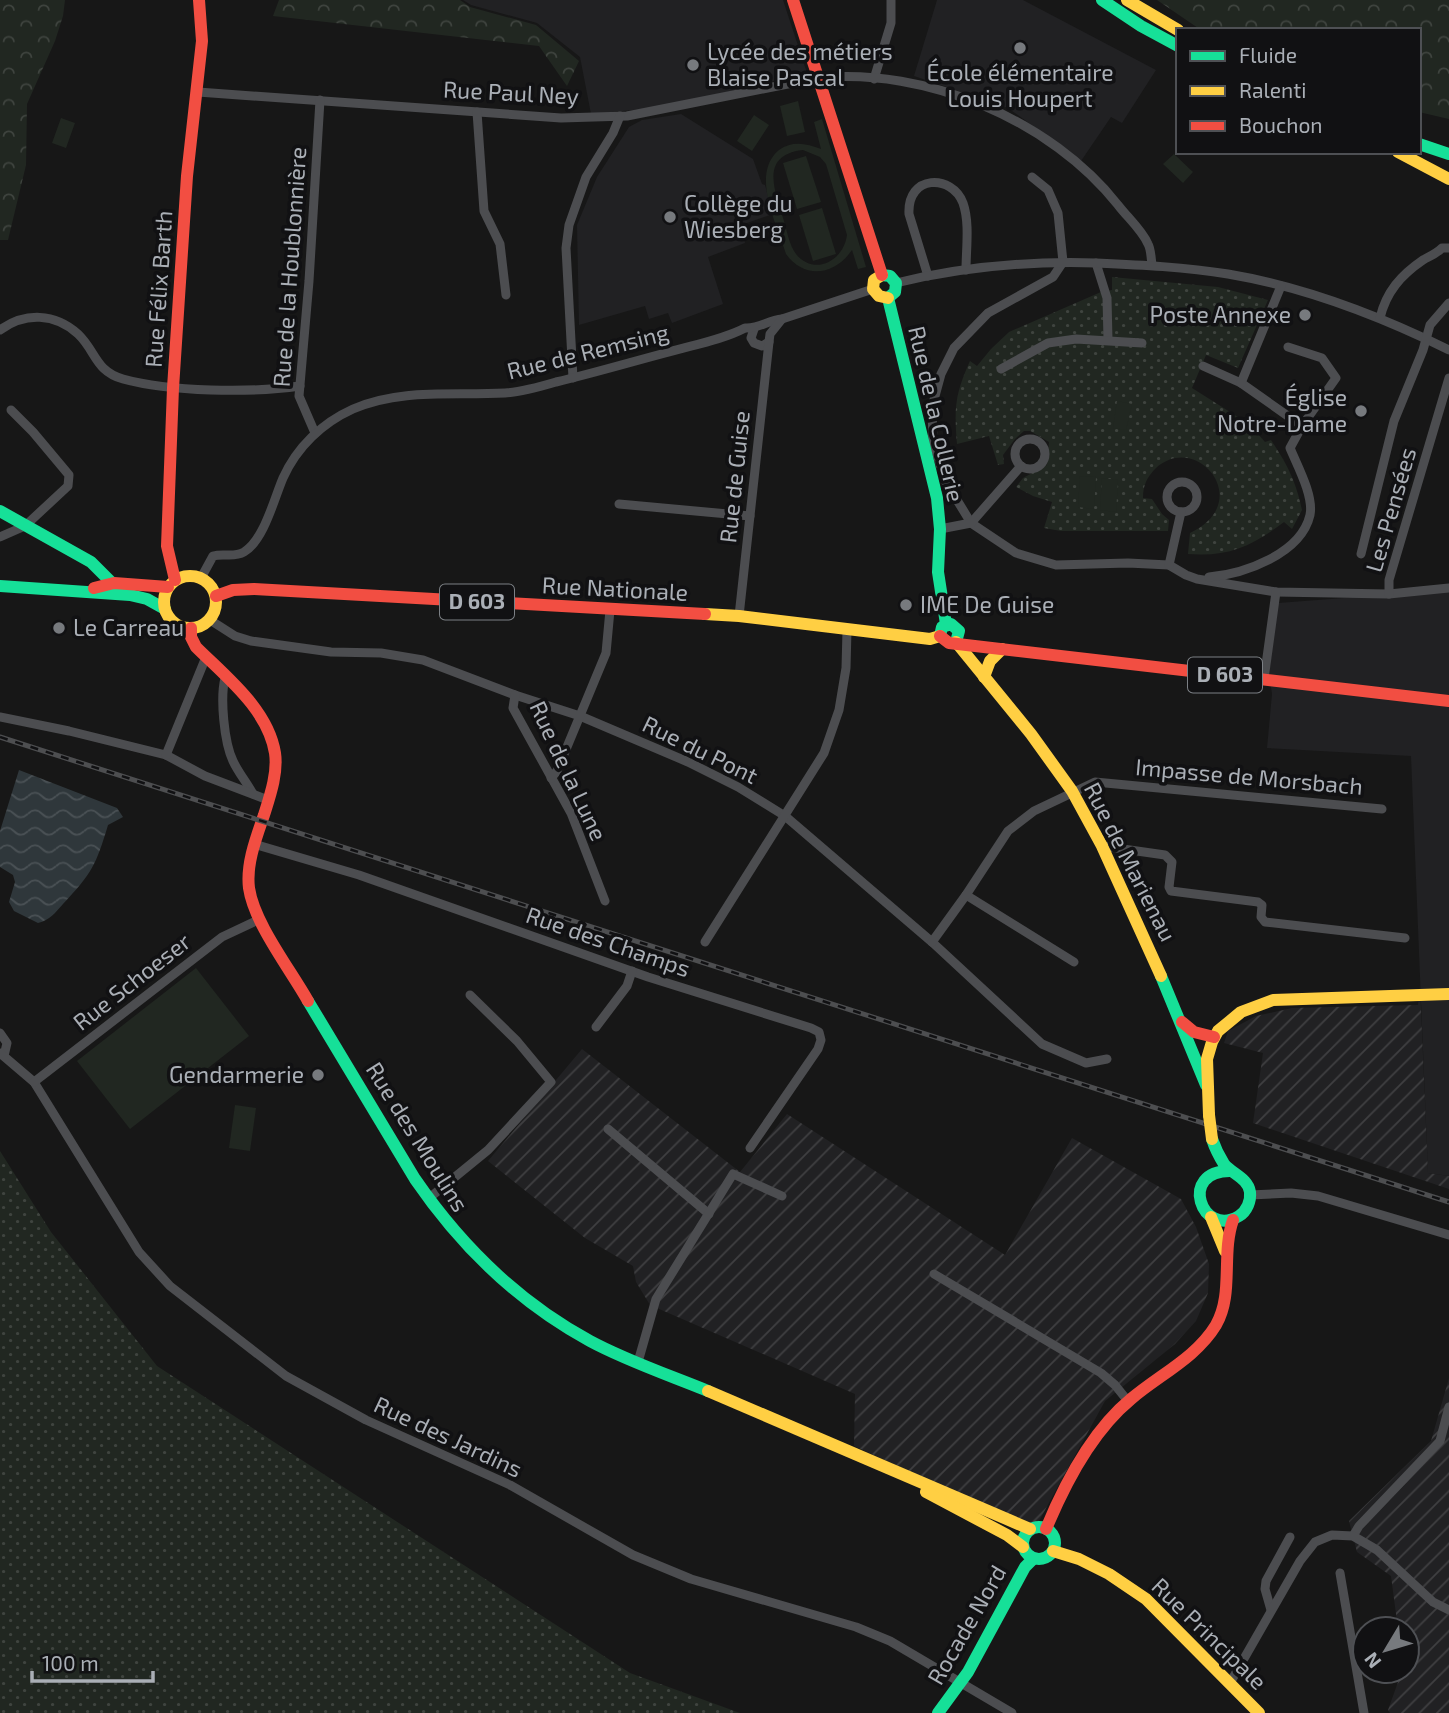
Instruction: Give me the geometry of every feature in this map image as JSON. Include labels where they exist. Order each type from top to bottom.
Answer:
[{"type":"main road","name":"Rue Félix Barth","points":[[172,584],[167,545],[173,388],[187,176],[202,41],[199,0]]},
{"type":"main road","points":[[793,0],[881,275]]},
{"type":"main road","points":[[1102,0],[1176,45]]},
{"type":"main road","points":[[1126,0],[1176,29]]},
{"type":"main road","points":[[1421,145],[1449,154]]},
{"type":"main road","points":[[1403,154],[1449,179]]},
{"type":"main road","points":[[1405,154],[1449,169]]},
{"type":"main road","points":[[881,275],[890,276],[896,283],[895,292],[888,298],[879,296],[873,289],[874,280],[881,275]]},
{"type":"main road","name":"Rue de la Collerie","points":[[888,298],[937,498],[940,530],[938,572],[943,630]]},
{"type":"main road","points":[[0,511],[91,562],[112,583]]},
{"type":"main road","points":[[83,591],[112,583],[172,584],[191,576],[201,578],[216,596],[214,613],[210,620],[191,628],[173,622],[165,609],[164,599],[172,584]]},
{"type":"main road","points":[[0,586],[135,595],[165,609]]},
{"type":"main road","name":"Rue Nationale","points":[[216,596],[233,590],[254,589],[739,616],[930,639],[943,630]]},
{"type":"main road","name":"Rue des Moulins","points":[[191,628],[193,642],[259,715],[270,733],[275,772],[254,844],[247,880],[258,920],[428,1199],[462,1243],[519,1295],[575,1332],[638,1362],[1030,1529]]},
{"type":"main road","points":[[943,630],[944,642],[958,636]]},
{"type":"main road","name":"D 603","points":[[958,636],[984,646],[1002,649],[1449,701]]},
{"type":"main road","name":"Rue de Marienau","points":[[958,636],[984,677],[1031,734],[1072,791],[1102,846],[1150,948],[1206,1085]]},
{"type":"main road","points":[[984,677],[990,661],[1002,649]]},
{"type":"main road","points":[[1210,1174],[1212,1139],[1206,1085],[1207,1059],[1214,1037],[1227,1021],[1241,1012],[1273,1000],[1449,993]]},
{"type":"main road","points":[[1182,1022],[1194,1032],[1214,1037]]},
{"type":"main road","points":[[1046,1529],[1058,1500],[1111,1418],[1127,1401],[1195,1350],[1209,1335],[1227,1297],[1229,1228],[1233,1220],[1245,1210],[1250,1195],[1245,1180],[1231,1171],[1212,1139]]},
{"type":"main road","points":[[1227,1255],[1199,1196],[1204,1180],[1210,1174],[1216,1171],[1231,1171]]},
{"type":"main road","points":[[1211,1217],[1233,1220]]},
{"type":"main road","name":"Rue des Moulins","points":[[902,1476],[937,1499],[1015,1540],[1023,1547]]},
{"type":"main road","points":[[1035,1527],[1046,1529],[1053,1536],[1053,1551],[1047,1558],[1033,1559],[1025,1552],[1024,1537],[1035,1527]]},
{"type":"main road","name":"Rue Principale","points":[[1053,1551],[1086,1562],[1110,1574],[1146,1599],[1259,1713]]},
{"type":"main road","name":"Rocade Nord","points":[[938,1713],[960,1683],[1025,1567],[1033,1559]]},
{"type":"street","points":[[874,79],[891,23],[891,0]]},
{"type":"street","name":"Rue Paul Ney","points":[[198,92],[561,118],[620,116],[838,76],[934,88],[987,106],[1039,134],[1069,157],[1105,189],[1148,243],[1152,265]]},
{"type":"street","name":"Rue de la Houblonnière","points":[[315,433],[299,396],[320,100]]},
{"type":"street","points":[[477,111],[484,211],[500,244],[506,295]]},
{"type":"street","points":[[573,378],[566,248],[569,225],[586,177],[613,133],[620,116]]},
{"type":"street","points":[[1032,177],[1048,190],[1058,213],[1063,262],[1054,277],[988,313],[954,348],[941,374],[932,407],[933,442],[949,489],[971,523],[1016,553],[1056,565],[1169,565],[1197,579],[1276,592],[1389,594]]},
{"type":"street","points":[[928,276],[909,214],[912,193],[920,185],[946,185],[962,201],[966,218],[966,270]]},
{"type":"street","points":[[1380,318],[1384,300],[1393,286],[1423,260],[1442,248],[1449,248]]},
{"type":"street","points":[[896,283],[966,270],[1063,262],[1152,265],[1228,274],[1281,286],[1380,318],[1449,349]]},
{"type":"street","points":[[1096,263],[1107,298],[1108,340]]},
{"type":"street","points":[[1241,383],[1281,286]]},
{"type":"street","name":"Rue de Remsing","points":[[201,578],[213,556],[234,556],[245,552],[252,544],[266,522],[291,463],[315,433],[335,418],[369,403],[425,394],[505,393],[573,378],[745,328],[756,331],[773,320],[873,289]]},
{"type":"street","points":[[1361,554],[1387,441],[1430,325],[1449,303]]},
{"type":"street","points":[[0,330],[18,320],[42,316],[61,321],[79,335],[96,361],[107,372],[121,378],[173,388],[277,389],[300,386]]},
{"type":"street","points":[[769,338],[767,329],[756,331],[758,345],[765,345],[782,319]]},
{"type":"street","name":"Rue de Guise","points":[[739,616],[769,338]]},
{"type":"street","points":[[1001,369],[1048,344],[1076,339],[1142,343]]},
{"type":"street","points":[[1197,579],[1222,576],[1259,566],[1281,554],[1300,535],[1311,514],[1307,488],[1290,447],[1336,378],[1322,358],[1288,348]]},
{"type":"street","points":[[1203,366],[1241,383],[1302,426]]},
{"type":"street","name":"Les Pensées","points":[[1449,379],[1388,580],[1389,594],[1449,588]]},
{"type":"street","points":[[0,537],[25,526],[68,486],[69,475],[11,410]]},
{"type":"street","points":[[940,530],[971,523],[1021,467]]},
{"type":"street","points":[[619,504],[750,516]]},
{"type":"street","points":[[1169,565],[1181,512]]},
{"type":"street","points":[[1264,679],[1276,592]]},
{"type":"street","points":[[551,778],[557,771],[607,653],[610,610]]},
{"type":"street","name":"Rue du Pont","points":[[210,620],[235,636],[251,641],[320,651],[381,653],[423,660],[580,716],[688,762],[785,816],[932,942],[1042,1044],[1086,1063],[1108,1059]]},
{"type":"street","points":[[705,942],[824,753],[839,710],[846,668],[847,630]]},
{"type":"street","points":[[166,755],[206,657]]},
{"type":"street","points":[[225,678],[225,721],[231,755],[253,794]]},
{"type":"street","name":"Rue de la Lune","points":[[515,695],[513,708],[570,813],[605,901]]},
{"type":"street","points":[[0,717],[166,755],[205,776],[268,800]]},
{"type":"street","name":"Impasse de Morsbach","points":[[1072,791],[1095,782],[1382,809]]},
{"type":"street","points":[[932,942],[1008,831],[1034,811],[1072,791]]},
{"type":"street","name":"Rue des Champs","points":[[254,844],[359,875],[632,971],[819,1032],[821,1040],[818,1049],[750,1148]]},
{"type":"street","points":[[1102,846],[1165,855],[1172,862],[1169,887],[1171,891],[1258,902],[1262,905],[1261,917],[1265,922],[1405,938]]},
{"type":"street","points":[[966,895],[1074,962]]},
{"type":"street","name":"Rue Schoeser","points":[[34,1082],[222,937],[258,920]]},
{"type":"street","name":"Rue des Champs","points":[[596,1027],[627,986],[632,971]]},
{"type":"street","points":[[428,1199],[488,1150],[551,1082],[517,1041],[470,995]]},
{"type":"street","name":"Rue des Jardins","points":[[0,1033],[7,1043],[2,1055],[34,1082],[124,1227],[155,1271],[170,1286],[286,1376],[366,1420],[510,1485],[633,1555],[691,1579],[856,1627],[890,1641],[1012,1713]]},
{"type":"street","points":[[608,1129],[709,1214]]},
{"type":"street","points":[[638,1362],[656,1298],[733,1174],[782,1196]]},
{"type":"street","points":[[1250,1195],[1318,1196],[1449,1236]]},
{"type":"street","points":[[934,1274],[1101,1373],[1127,1401]]},
{"type":"street","points":[[1353,1536],[1440,1441],[1449,1407]]},
{"type":"street","points":[[1230,1683],[1300,1561],[1315,1542],[1332,1535],[1353,1536],[1377,1550],[1433,1602],[1449,1609]]},
{"type":"street","points":[[1271,1610],[1265,1589],[1266,1581],[1290,1537]]},
{"type":"street","points":[[1340,1573],[1364,1713]]},
{"type":"shaded area","name":"Lycée des métiers Blaise Pascal","points":[[463,0],[783,0],[807,73],[665,107],[591,114],[580,57],[537,23],[471,5]]},
{"type":"shaded area","points":[[937,0],[1023,0],[1156,70],[1122,123],[1111,117],[1081,161],[1008,108],[914,76]]},
{"type":"shaded area","name":"Collège du Wiesberg","points":[[681,114],[753,159],[762,184],[765,185],[773,214],[741,225],[745,243],[708,257],[723,304],[672,323],[668,313],[649,319],[645,306],[579,325],[577,225],[597,177],[629,127],[642,120]]},
{"type":"shaded area","points":[[1449,590],[1449,1176],[1428,1173],[1411,756],[1267,748],[1272,694],[1269,674],[1278,603]]},
{"type":"shaded area","points":[[1420,986],[1428,1173],[1449,1176],[1449,1189],[1253,1123],[1263,1053],[1224,1043],[1228,1031],[1256,1016],[1292,1008],[1418,1005]]},
{"type":"shaded area","points":[[582,1049],[740,1172],[787,1114],[1005,1255],[1072,1138],[1181,1199],[1196,1227],[1209,1264],[1208,1293],[1196,1321],[1175,1344],[1105,1401],[1039,1521],[1025,1524],[854,1446],[855,1394],[650,1305],[636,1282],[633,1266],[585,1238],[488,1161]]},
{"type":"shaded area","points":[[1449,1378],[1449,1713],[1390,1713],[1388,1710],[1397,1685],[1421,1685],[1421,1615],[1396,1615],[1391,1576],[1357,1552],[1349,1521],[1431,1441]]},
{"type":"green space","points":[[0,0],[65,0],[55,41],[27,104],[26,165],[8,240],[0,240]]},
{"type":"green space","points":[[279,0],[460,0],[470,7],[536,25],[579,61],[567,86],[539,46],[273,16]]},
{"type":"green space","points":[[1157,0],[1449,0],[1449,119],[1421,112],[1421,28],[1198,28]]},
{"type":"green space","points":[[798,101],[805,132],[787,136],[780,106]]},
{"type":"green space","points":[[754,115],[769,125],[752,151],[737,141]]},
{"type":"green space","points":[[61,118],[75,123],[66,148],[52,143]]},
{"type":"green space","points":[[822,119],[866,267],[858,269],[852,250],[837,265],[820,271],[802,268],[786,254],[768,200],[767,172],[771,160],[784,147],[800,144],[821,149],[814,122]],"holes":[[[803,150],[820,157],[826,164],[847,235],[845,244],[835,258],[820,265],[804,261],[796,254],[788,237],[773,176],[780,159],[789,153]]]},
{"type":"green space","points":[[1174,154],[1193,172],[1183,183],[1163,164]]},
{"type":"green space","points":[[806,156],[821,202],[797,209],[783,163]]},
{"type":"green space","points":[[822,208],[836,254],[813,261],[799,215]]},
{"type":"green space","points":[[1112,277],[1218,287],[1268,300],[1238,368],[1206,355],[1192,388],[1249,424],[1265,442],[1271,440],[1290,473],[1300,500],[1302,510],[1292,529],[1284,522],[1261,538],[1228,552],[1188,554],[1190,533],[1209,520],[1218,505],[1219,489],[1213,475],[1202,464],[1188,458],[1172,459],[1156,468],[1145,485],[1143,498],[1152,499],[1169,520],[1168,531],[1061,531],[1044,528],[1052,502],[1016,487],[1023,478],[1047,465],[1049,442],[1030,431],[1024,431],[1003,455],[1004,464],[998,465],[989,436],[957,444],[957,401],[970,361],[977,366],[1009,332],[1101,292],[1112,290]]},
{"type":"green space","points":[[1117,401],[1132,404],[1126,430],[1113,428]]},
{"type":"green space","points":[[1080,476],[1096,477],[1094,509],[1078,507]]},
{"type":"green space","points":[[1102,478],[1118,480],[1116,512],[1100,510]]},
{"type":"green space","points":[[196,968],[249,1036],[130,1129],[77,1061]]},
{"type":"green space","points":[[235,1105],[256,1108],[250,1151],[229,1148]]},
{"type":"green space","points":[[0,1151],[51,1232],[157,1366],[630,1673],[740,1713],[0,1713]]},
{"type":"water","points":[[19,770],[117,808],[123,817],[108,825],[92,868],[81,884],[52,916],[38,923],[14,911],[9,902],[15,882],[13,875],[0,867],[0,831]]},
{"type":"railway","points":[[0,737],[1449,1202]]},
{"type":"traffic: fast","points":[[1102,0],[1176,45]]},
{"type":"traffic: fast","points":[[1421,145],[1449,154]]},
{"type":"traffic: fast","points":[[882,275],[890,276],[896,283],[895,292],[888,298]]},
{"type":"traffic: fast","points":[[888,298],[937,498],[940,529],[938,572],[946,624]]},
{"type":"traffic: fast","points":[[0,511],[91,562],[112,583]]},
{"type":"traffic: fast","points":[[0,586],[130,595],[147,599],[165,609]]},
{"type":"traffic: fast","points":[[940,636],[942,627],[951,624],[959,631],[956,642]]},
{"type":"traffic: fast","points":[[1161,976],[1206,1085]]},
{"type":"traffic: fast","points":[[308,1001],[415,1179],[452,1227],[493,1271],[539,1309],[590,1341],[708,1391]]},
{"type":"traffic: fast","points":[[1212,1139],[1224,1164],[1246,1183],[1250,1195],[1242,1214],[1226,1221],[1215,1219],[1206,1212],[1200,1191],[1204,1181],[1214,1174],[1231,1171]]},
{"type":"traffic: fast","points":[[1039,1527],[1050,1532],[1055,1543],[1050,1554],[1039,1559],[1028,1554],[1023,1543],[1028,1532],[1039,1527]]},
{"type":"traffic: fast","points":[[938,1713],[968,1672],[1025,1567],[1033,1559]]},
{"type":"traffic: slow","points":[[1127,0],[1176,29]]},
{"type":"traffic: slow","points":[[1402,154],[1449,179]]},
{"type":"traffic: slow","points":[[882,275],[874,280],[873,289],[879,296],[888,298]]},
{"type":"traffic: slow","points":[[190,576],[200,578],[208,584],[214,592],[216,602],[214,612],[208,620],[200,626],[190,628],[180,626],[172,620],[166,612],[164,602],[166,592],[172,584],[180,578],[190,576]]},
{"type":"traffic: slow","points":[[705,614],[930,639],[940,636]]},
{"type":"traffic: slow","points":[[956,642],[1031,734],[1072,791],[1102,846],[1161,976]]},
{"type":"traffic: slow","points":[[984,677],[990,661],[1002,649]]},
{"type":"traffic: slow","points":[[1209,1115],[1207,1059],[1212,1042],[1218,1031],[1241,1012],[1273,1000],[1449,994]]},
{"type":"traffic: slow","points":[[1209,1115],[1212,1139]]},
{"type":"traffic: slow","points":[[1211,1217],[1225,1251]]},
{"type":"traffic: slow","points":[[708,1391],[1030,1529]]},
{"type":"traffic: slow","points":[[926,1492],[1007,1535],[1023,1547]]},
{"type":"traffic: slow","points":[[1053,1551],[1079,1559],[1109,1574],[1146,1599],[1259,1713]]},
{"type":"traffic: jam","points":[[175,580],[167,546],[173,388],[187,176],[202,41],[199,0]]},
{"type":"traffic: jam","points":[[793,0],[882,275]]},
{"type":"traffic: jam","points":[[94,588],[114,583],[168,587]]},
{"type":"traffic: jam","points":[[216,596],[233,590],[254,589],[705,614]]},
{"type":"traffic: jam","points":[[191,628],[191,637],[196,647],[244,694],[271,737],[276,761],[274,776],[252,851],[249,888],[265,931],[308,1001]]},
{"type":"traffic: jam","points":[[940,636],[949,643],[1449,701]]},
{"type":"traffic: jam","points":[[1182,1022],[1194,1032],[1214,1037]]},
{"type":"traffic: jam","points":[[1046,1529],[1071,1476],[1104,1426],[1131,1399],[1198,1347],[1216,1325],[1225,1300],[1228,1246],[1233,1220]]},
{"type":"place","name":"École élémentaire Louis Houpert","points":[[1020,48]]},
{"type":"place","name":"Lycée des métiers Blaise Pascal","points":[[693,65]]},
{"type":"place","name":"Collège du Wiesberg","points":[[670,217]]},
{"type":"place","name":"Poste Annexe","points":[[1305,315]]},
{"type":"place","name":"Église Notre-Dame","points":[[1361,411]]},
{"type":"place","name":"IME De Guise","points":[[906,605]]},
{"type":"place","name":"Le Carreau","points":[[59,628]]},
{"type":"place","name":"Gendarmerie","points":[[318,1075]]}]
